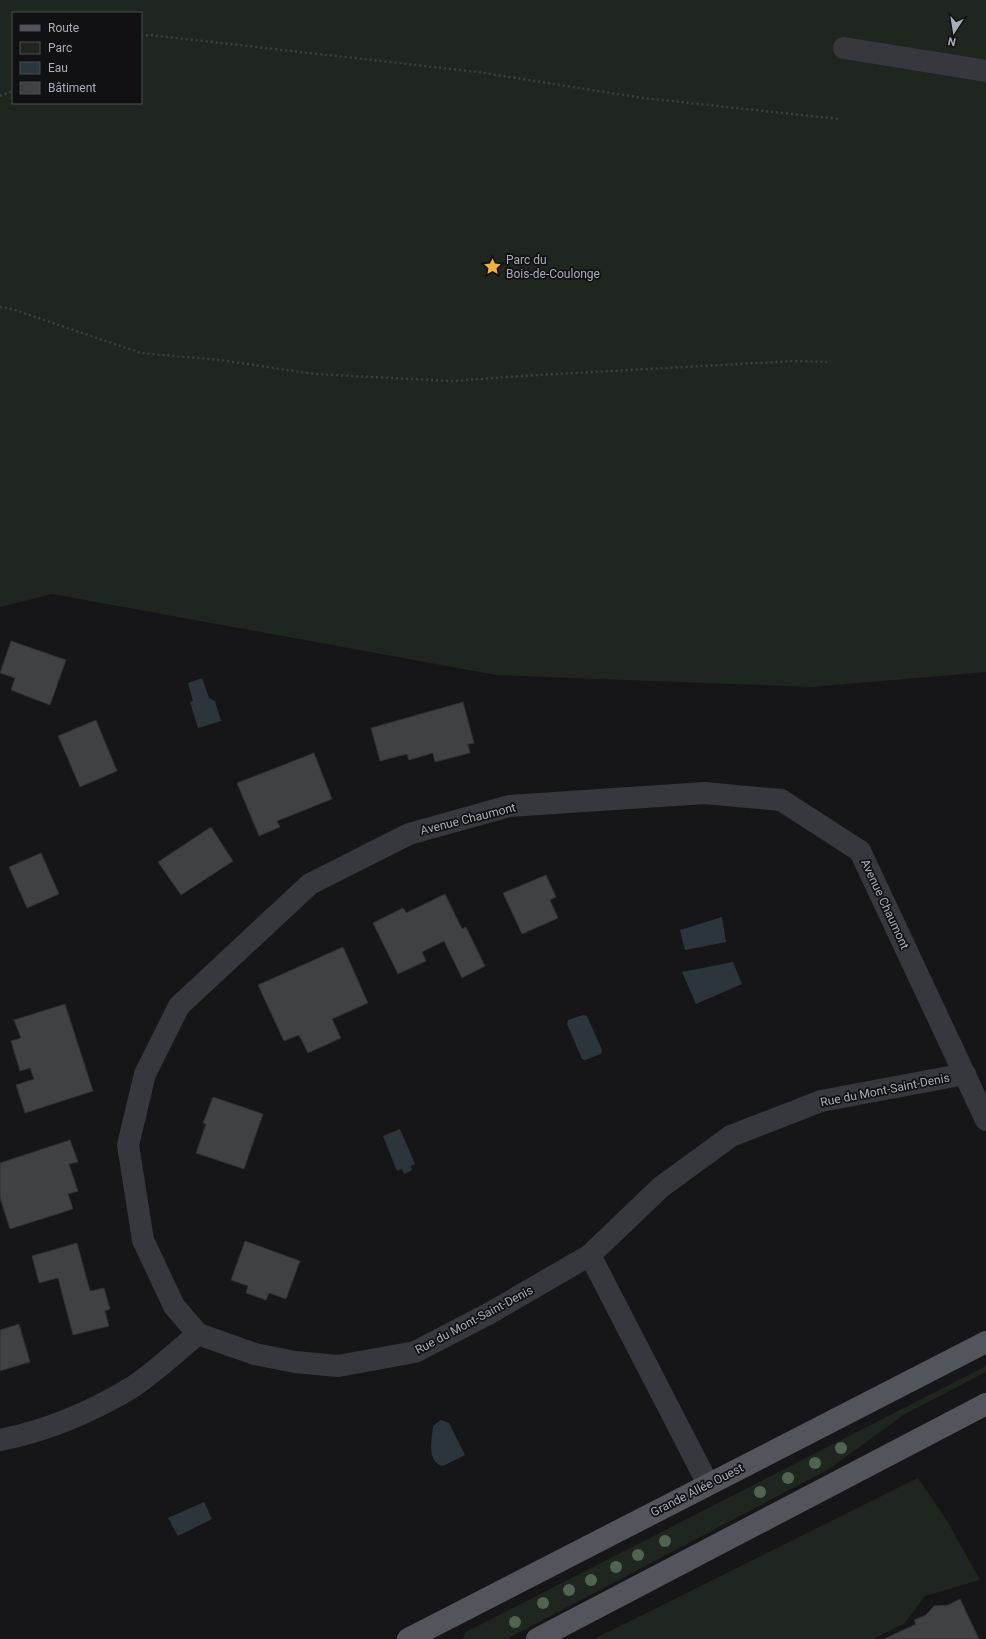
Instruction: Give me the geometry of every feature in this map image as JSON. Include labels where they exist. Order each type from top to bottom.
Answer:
[{"type":"main road","name":"Grande Allée Ouest","points":[[408,1639],[437,1633],[708,1484],[986,1342]]},
{"type":"main road","points":[[537,1639],[986,1404]]},
{"type":"street","points":[[844,48],[986,72]]},
{"type":"street","name":"Avenue Chaumont","points":[[198,1334],[174,1306],[143,1240],[128,1145],[145,1074],[179,1006],[310,884],[409,834],[509,806],[704,793],[781,800],[860,851],[986,1120]]},
{"type":"street","name":"Rue du Mont-Saint-Denis","points":[[198,1334],[255,1354],[296,1362],[338,1366],[415,1352],[490,1313],[590,1255],[661,1187],[731,1136],[820,1102],[965,1074]]},
{"type":"street","points":[[590,1255],[708,1484]]},
{"type":"street","points":[[0,1440],[19,1436],[78,1416],[125,1391],[198,1334]]},
{"type":"path","points":[[142,36],[158,36],[478,72],[643,98],[839,119]]},
{"type":"path","points":[[0,96],[12,91]]},
{"type":"path","points":[[0,307],[12,309],[141,353],[220,360],[314,374],[452,382],[520,376],[793,361],[828,362]]},
{"type":"green space","name":"Parc du Bois-de-Coulonge","points":[[0,0],[986,0],[986,672],[812,687],[496,675],[52,594],[0,607]]},
{"type":"green space","points":[[986,1366],[986,1372],[905,1414],[829,1469],[507,1639],[463,1639],[466,1632]]},
{"type":"green space","points":[[918,1478],[946,1519],[980,1580],[925,1596],[905,1623],[873,1639],[594,1639]]},
{"type":"water","points":[[202,678],[209,698],[215,701],[221,721],[198,728],[190,702],[193,701],[188,683]]},
{"type":"water","points":[[722,917],[726,942],[685,950],[680,930]]},
{"type":"water","points":[[733,962],[742,984],[696,1004],[682,972]]},
{"type":"water","points":[[583,1015],[587,1016],[602,1050],[601,1054],[585,1060],[582,1059],[567,1024],[568,1020]]},
{"type":"water","points":[[400,1129],[415,1164],[411,1166],[412,1170],[404,1174],[402,1169],[397,1171],[383,1136]]},
{"type":"water","points":[[441,1420],[449,1423],[465,1455],[443,1466],[434,1460],[431,1449],[433,1426]]},
{"type":"water","points":[[204,1502],[212,1519],[178,1536],[168,1518]]},
{"type":"building","points":[[11,641],[66,660],[50,705],[11,690],[15,678],[0,673]]},
{"type":"building","points":[[463,702],[474,743],[468,744],[470,753],[435,762],[433,753],[409,760],[407,754],[380,761],[371,728]]},
{"type":"building","points":[[96,720],[117,771],[80,787],[58,736]]},
{"type":"building","points":[[314,753],[332,799],[277,821],[280,827],[259,836],[237,783]]},
{"type":"building","points":[[211,827],[233,861],[181,895],[158,862]]},
{"type":"building","points":[[41,853],[59,894],[27,908],[9,867]]},
{"type":"building","points":[[546,875],[556,897],[550,900],[558,918],[522,934],[503,893]]},
{"type":"building","points":[[445,894],[462,929],[466,927],[485,966],[462,978],[444,941],[422,952],[426,961],[398,974],[373,923],[403,908],[406,913]]},
{"type":"building","points":[[343,947],[368,1003],[332,1019],[341,1038],[308,1053],[299,1035],[284,1041],[258,985]]},
{"type":"building","points":[[65,1004],[93,1091],[25,1113],[16,1085],[34,1079],[30,1068],[20,1071],[11,1041],[21,1038],[14,1020]]},
{"type":"building","points":[[213,1097],[263,1114],[244,1169],[196,1153],[206,1124],[203,1123]]},
{"type":"building","points":[[70,1140],[78,1162],[69,1164],[78,1191],[68,1194],[73,1209],[10,1229],[0,1198],[0,1163]]},
{"type":"building","points":[[245,1241],[300,1261],[286,1299],[269,1293],[266,1300],[246,1293],[248,1286],[231,1280]]},
{"type":"building","points":[[77,1243],[90,1291],[104,1288],[110,1309],[105,1311],[109,1326],[73,1335],[58,1278],[39,1283],[32,1256]]},
{"type":"building","points":[[19,1324],[30,1362],[0,1371],[0,1330]]},
{"type":"building","points":[[960,1599],[979,1639],[884,1639],[916,1624],[914,1620],[926,1615],[934,1606],[948,1605]]},
{"type":"place","name":"Parc du Bois-de-Coulonge","points":[[493,267]]}]
